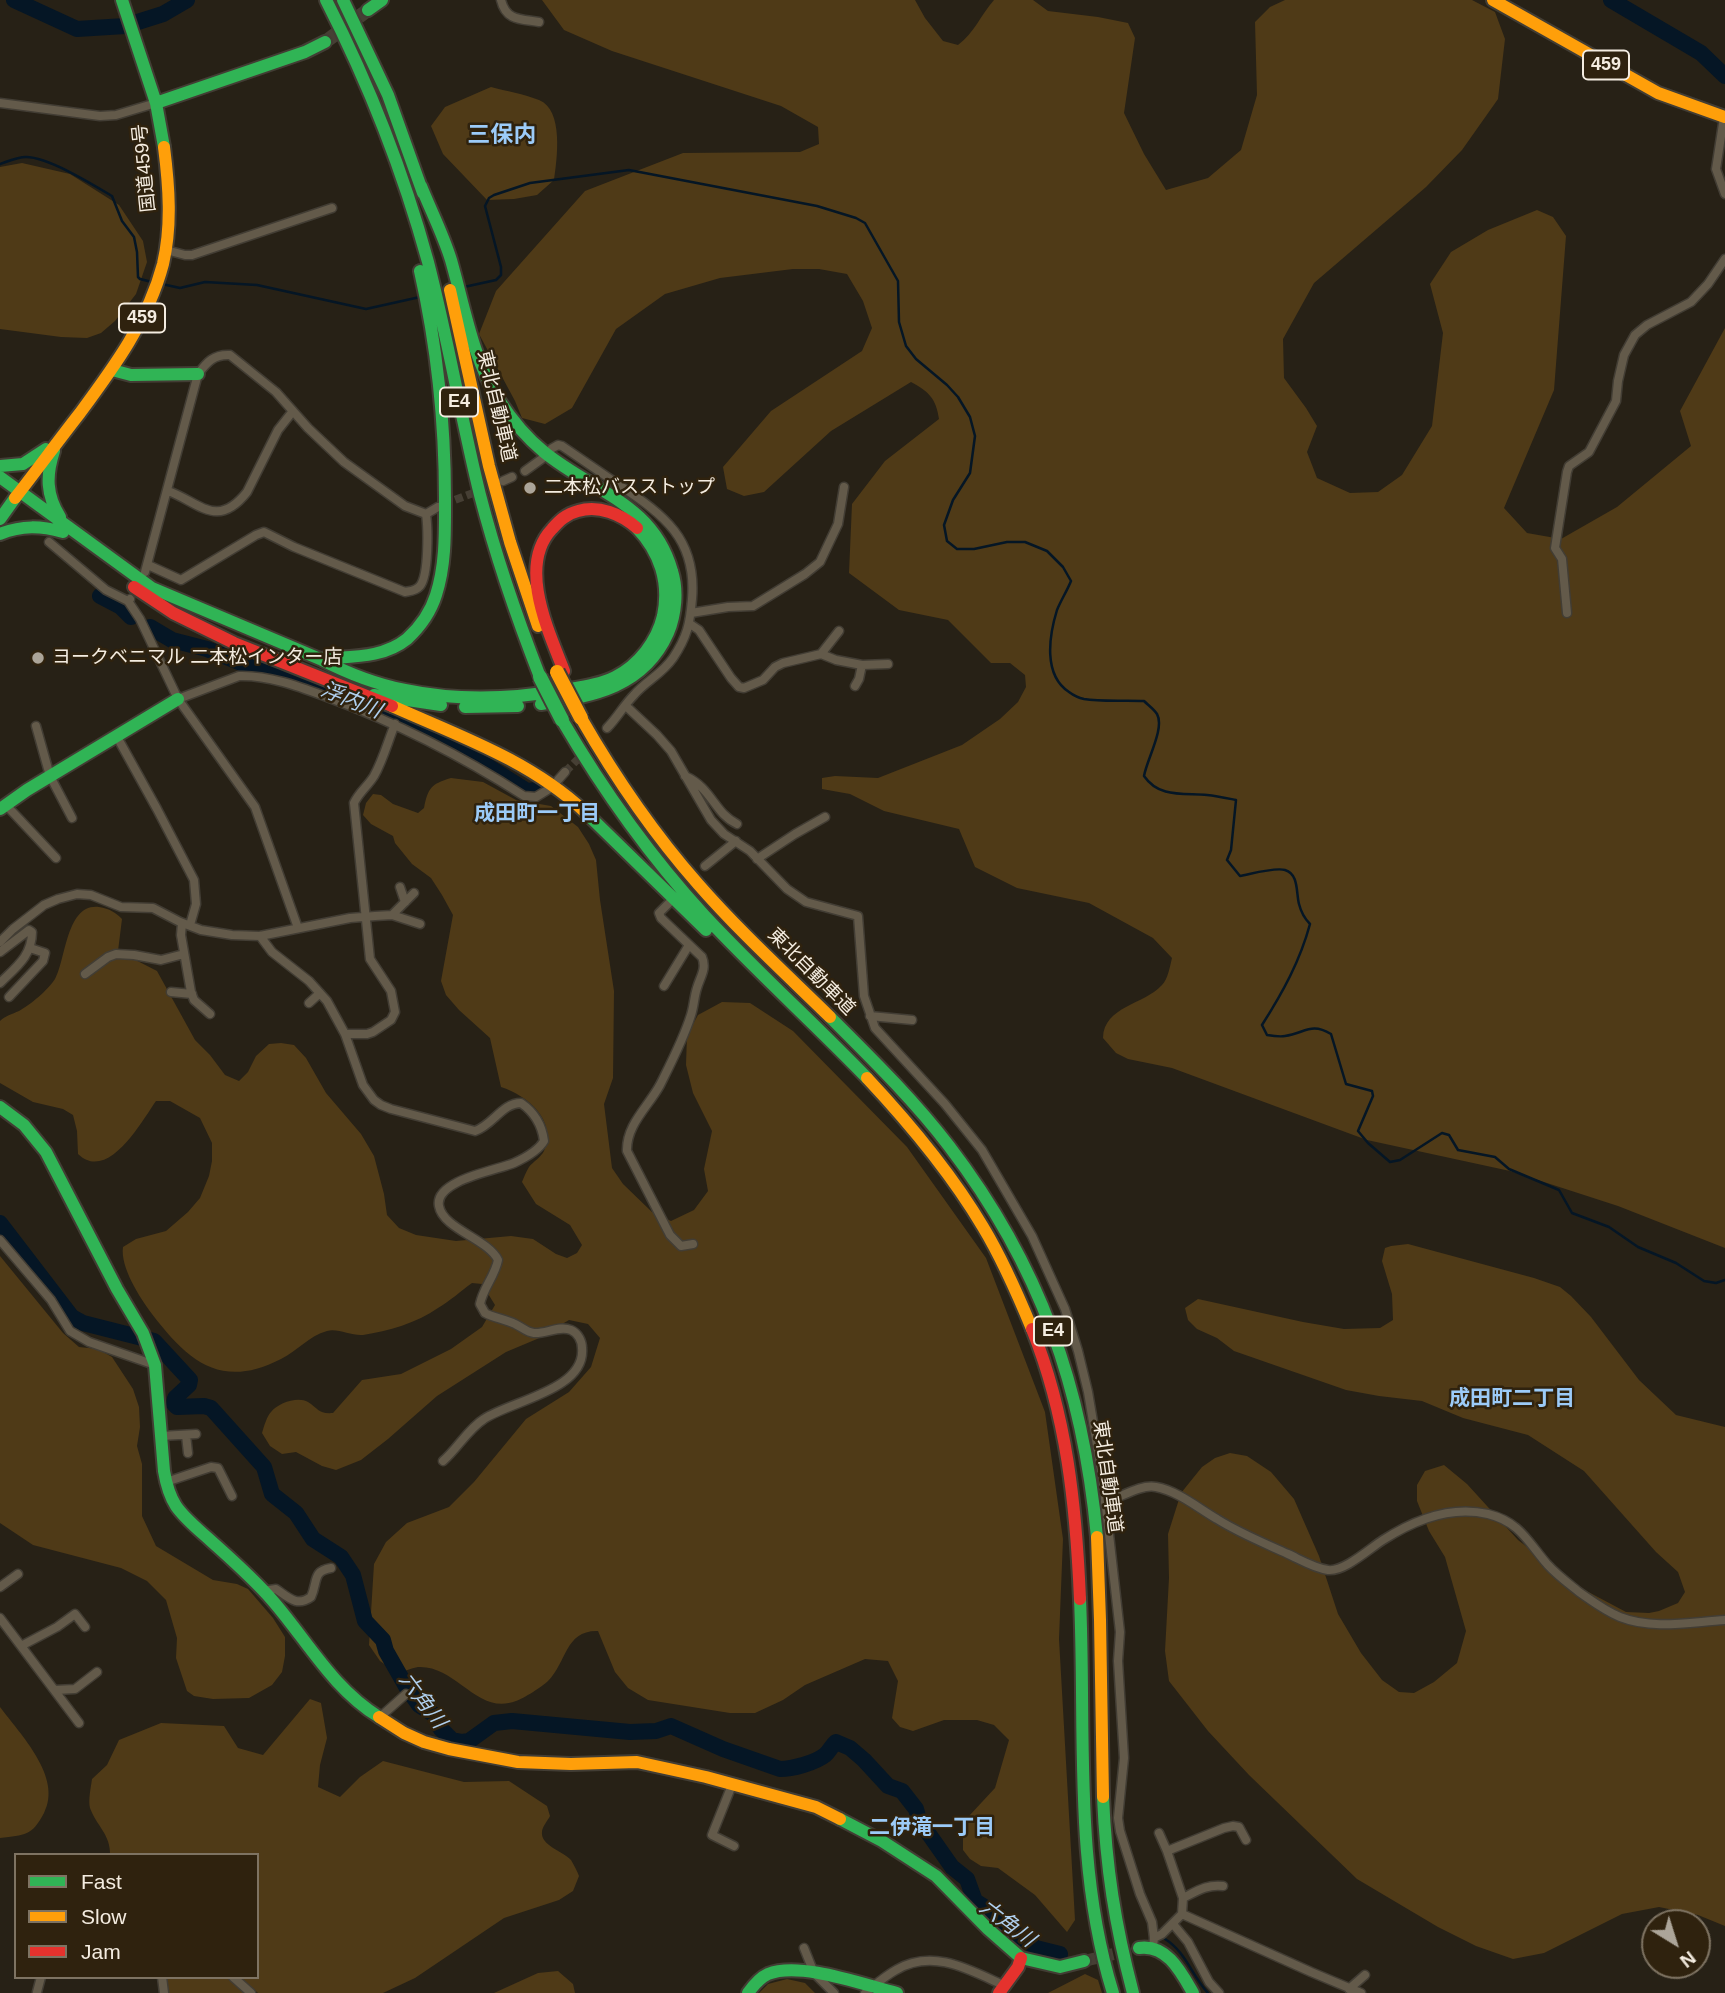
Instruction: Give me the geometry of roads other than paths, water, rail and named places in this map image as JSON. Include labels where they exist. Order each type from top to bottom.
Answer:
[{"type":"main road","points":[[122,0],[156,103]]},
{"type":"main road","name":"東北自動車道","points":[[326,0],[383,125],[407,192],[437,300],[472,460],[495,546],[519,624],[562,719],[617,809],[676,884],[857,1068],[927,1147],[984,1229],[1022,1304],[1055,1397],[1069,1462],[1077,1527],[1081,1619],[1082,1785],[1086,1842],[1100,1944],[1113,1993]]},
{"type":"main road","name":"東北自動車道","points":[[343,0],[370,52],[421,186],[453,298],[486,454],[509,542],[534,617],[614,774],[658,837],[718,906],[870,1057],[928,1119],[1001,1221],[1040,1297],[1073,1392],[1091,1478],[1099,1566],[1104,1838],[1118,1939],[1133,1993]]},
{"type":"main road","points":[[368,10],[382,0]]},
{"type":"main road","name":"459","points":[[1493,0],[1648,88],[1725,117]]},
{"type":"main road","name":"国道459号","points":[[0,519],[112,370],[157,286],[166,250],[170,212],[169,184],[156,103],[304,52],[325,42]]},
{"type":"main road","points":[[320,659],[372,655],[399,644],[427,614],[439,585],[442,563],[444,470],[436,362],[422,282],[383,125]]},
{"type":"main road","points":[[367,695],[440,705],[493,708],[587,697],[610,690],[638,673],[659,650],[672,625],[676,597],[673,568],[664,545],[655,532],[622,501],[545,452],[522,430],[497,397],[480,355],[444,241],[421,186]]},
{"type":"main road","points":[[112,370],[131,375],[198,374]]},
{"type":"main road","points":[[59,439],[50,461],[48,491],[55,509],[65,529],[126,581],[173,613],[234,643],[367,695],[540,774],[591,816],[698,922],[857,1068]]},
{"type":"main road","points":[[0,466],[23,464],[37,457],[59,439]]},
{"type":"main road","points":[[0,477],[18,495],[152,588],[336,668],[390,686],[445,696],[524,696],[583,687],[614,678],[635,663],[649,648],[660,627],[667,592],[661,562],[655,550],[628,520],[617,514],[592,508],[577,510],[555,523],[540,545],[536,589],[561,672]]},
{"type":"main road","points":[[0,486],[18,495]]},
{"type":"main road","points":[[0,534],[32,525],[65,529]]},
{"type":"main road","points":[[3,806],[24,790],[178,699]]},
{"type":"main road","points":[[0,1107],[24,1125],[46,1152],[138,1324],[155,1366],[166,1482],[172,1498],[187,1519],[263,1591],[345,1692],[404,1733],[449,1749],[528,1762],[637,1762],[706,1777],[816,1807],[882,1842],[936,1876],[1021,1958],[1060,1967],[1084,1961]]},
{"type":"main road","points":[[1149,1944],[1175,1964],[1194,1993]]},
{"type":"main road","points":[[1002,1990],[1021,1958]]},
{"type":"main road","points":[[748,1993],[755,1983],[767,1974],[781,1970],[803,1970],[869,1990],[897,1993]]},
{"type":"street","points":[[501,0],[509,16],[539,22]]},
{"type":"street","points":[[0,103],[100,116],[116,115],[156,103]]},
{"type":"street","points":[[1725,117],[1716,169],[1725,194]]},
{"type":"street","points":[[166,250],[192,255],[332,208]]},
{"type":"street","points":[[1567,613],[1562,559],[1555,548],[1569,466],[1589,452],[1616,401],[1624,355],[1635,335],[1647,325],[1691,302],[1708,284],[1725,259]]},
{"type":"street","points":[[217,355],[230,355],[276,392],[344,462],[405,506],[426,514],[422,584],[418,589],[405,592],[264,532],[181,580],[147,568],[198,374],[217,355]]},
{"type":"street","points":[[168,491],[180,495],[205,511],[226,509],[241,500],[278,430],[293,411]]},
{"type":"street","points":[[551,449],[554,446],[562,446],[655,510],[671,525],[686,548],[691,565],[693,580],[690,624],[683,642],[667,666],[634,694],[607,728]]},
{"type":"street","points":[[525,471],[543,458]]},
{"type":"street","points":[[691,613],[753,606],[806,574],[820,562],[838,524],[844,487]]},
{"type":"street","points":[[426,514],[438,506]]},
{"type":"street","points":[[49,542],[106,590],[129,600],[178,699],[255,807],[298,928]]},
{"type":"street","points":[[690,624],[699,630],[739,687],[744,688],[763,680],[775,667],[783,663],[821,654],[862,665],[888,664]]},
{"type":"street","points":[[821,654],[839,631]]},
{"type":"street","points":[[855,686],[862,665]]},
{"type":"street","points":[[178,699],[239,676],[306,689],[433,742],[524,796],[536,797],[549,789]]},
{"type":"street","points":[[626,706],[671,751],[716,826],[724,834],[736,841],[787,889],[806,902],[858,916],[863,987],[870,1016],[883,1038],[928,1084],[982,1150],[1032,1236],[1065,1309],[1088,1392],[1105,1502],[1121,1632],[1118,1661],[1124,1758],[1118,1818],[1140,1894],[1152,1922],[1149,1944]]},
{"type":"street","points":[[345,1034],[373,1032],[391,1020],[395,1013],[391,991],[370,959],[354,803],[376,773],[395,724]]},
{"type":"street","points":[[36,726],[50,776],[72,818]]},
{"type":"street","points":[[116,735],[194,880],[197,904],[181,935],[194,1000],[210,1014]]},
{"type":"street","points":[[558,780],[565,772]]},
{"type":"street","points":[[685,776],[697,781],[727,819],[737,824]]},
{"type":"street","points":[[3,806],[56,858]]},
{"type":"street","points":[[757,859],[825,817]]},
{"type":"street","points":[[705,866],[736,841]]},
{"type":"street","points":[[400,887],[405,902]]},
{"type":"street","points":[[0,942],[44,905],[76,894],[91,895],[121,907],[153,908],[201,930],[232,935],[260,936],[366,916],[392,915],[420,923]]},
{"type":"street","points":[[392,915],[414,894]]},
{"type":"street","points":[[669,903],[659,913],[661,918],[702,957],[705,964],[696,988],[691,1015],[659,1087],[627,1138],[628,1152],[670,1235],[681,1246],[693,1244]]},
{"type":"street","points":[[0,952],[29,930],[32,932],[30,948],[23,960],[0,983]]},
{"type":"street","points":[[260,936],[272,952],[320,993],[345,1034],[363,1085],[381,1105],[475,1130],[482,1128],[510,1105],[521,1103],[541,1126],[543,1144],[511,1164],[476,1173],[456,1183],[442,1195],[439,1207],[446,1219],[491,1251],[498,1260],[481,1298],[480,1304],[485,1312],[534,1333],[570,1330],[581,1342],[582,1357],[577,1368],[566,1380],[550,1390],[484,1419],[472,1428],[443,1461]]},
{"type":"street","points":[[664,986],[689,945]]},
{"type":"street","points":[[9,997],[43,961],[45,953],[30,948]]},
{"type":"street","points":[[85,974],[116,954],[161,960],[184,954]]},
{"type":"street","points":[[171,992],[192,994]]},
{"type":"street","points":[[309,1003],[320,993]]},
{"type":"street","points":[[870,1016],[912,1020]]},
{"type":"street","points":[[0,1240],[51,1300],[70,1331],[89,1342],[155,1366]]},
{"type":"street","points":[[161,1436],[191,1435],[188,1453]]},
{"type":"street","points":[[166,1482],[211,1467],[218,1468],[232,1496]]},
{"type":"street","points":[[1105,1502],[1154,1487],[1180,1497],[1233,1529],[1318,1567],[1335,1570],[1414,1523],[1442,1513],[1463,1511],[1488,1514],[1506,1520],[1520,1530],[1562,1580],[1597,1605],[1618,1616],[1637,1623],[1654,1624],[1725,1620]]},
{"type":"street","points":[[263,1591],[276,1589],[293,1601],[304,1602],[311,1597],[318,1572],[331,1567]]},
{"type":"street","points":[[0,1587],[18,1574]]},
{"type":"street","points":[[21,1646],[75,1614],[85,1627]]},
{"type":"street","points":[[0,1618],[79,1723]]},
{"type":"street","points":[[55,1690],[75,1689],[97,1672]]},
{"type":"street","points":[[379,1718],[406,1694]]},
{"type":"street","points":[[732,1785],[712,1835],[734,1846]]},
{"type":"street","points":[[1167,1851],[1233,1826],[1239,1827],[1246,1840]]},
{"type":"street","points":[[1149,1944],[1182,1914],[1183,1898],[1158,1833]]},
{"type":"street","points":[[1183,1898],[1203,1887],[1223,1886]]},
{"type":"street","points":[[1182,1914],[1361,1993]]},
{"type":"street","points":[[1173,1924],[1188,1942],[1209,1982],[1219,1993]]},
{"type":"street","points":[[804,1948],[814,1973],[834,1993]]},
{"type":"street","points":[[869,1990],[897,1969],[934,1960],[957,1964],[1002,1990]]},
{"type":"street","points":[[1349,1989],[1365,1975]]},
{"type":"street","points":[[235,1979],[251,1993]]},
{"type":"waterway","points":[[14,0],[77,29],[125,26],[163,14],[187,0]]},
{"type":"waterway","points":[[1611,0],[1701,53],[1725,76]]},
{"type":"waterway","points":[[0,164],[26,157],[46,161],[112,196],[122,221],[134,237],[138,277],[152,282]]},
{"type":"waterway","points":[[464,287],[496,280],[501,275],[485,206],[489,198],[530,183],[629,170],[817,206],[865,223],[898,281],[899,322],[906,346],[916,359],[958,397],[970,417],[975,436],[970,473],[953,500],[944,525],[947,541],[957,549],[1025,542],[1047,551],[1063,567],[1071,581],[1057,610],[1050,643],[1052,665],[1061,685],[1084,699],[1144,701],[1156,712],[1159,720],[1144,776],[1164,791],[1236,800],[1231,850],[1227,860],[1240,876],[1281,869],[1293,875],[1301,910],[1310,924],[1290,976],[1262,1025],[1267,1035],[1292,1035],[1308,1029],[1318,1029],[1331,1034],[1346,1084],[1372,1091],[1373,1096],[1358,1131],[1390,1162],[1400,1160],[1442,1133],[1449,1135],[1458,1150],[1495,1157],[1509,1169],[1559,1190],[1572,1213],[1609,1227],[1638,1247],[1676,1263],[1704,1281],[1716,1283],[1725,1280]]},
{"type":"waterway","points":[[162,284],[180,288],[205,282],[257,285],[366,309],[420,297]]},
{"type":"waterway","name":"浮内川","points":[[100,596],[121,607],[131,617]]},
{"type":"waterway","name":"浮内川","points":[[150,627],[172,640],[207,649],[266,673],[296,679],[424,731],[462,750],[527,791],[537,790],[542,786]]},
{"type":"waterway","name":"六角川","points":[[0,1223],[72,1317],[83,1323],[154,1341],[190,1380],[189,1385],[175,1398],[174,1404],[177,1407],[211,1408],[264,1467],[272,1494],[296,1513],[313,1539],[341,1557],[353,1575],[365,1621],[383,1640],[386,1651],[419,1705],[433,1714],[440,1722],[440,1728],[452,1740],[469,1741],[494,1723],[512,1721],[630,1732],[656,1731],[671,1726],[723,1749],[780,1769],[815,1761],[826,1754],[836,1742],[850,1748],[888,1786],[902,1791],[952,1867],[967,1879],[975,1901],[999,1916],[1011,1931],[1036,1948],[1060,1954]]},
{"type":"waterway","points":[[1165,1939],[1184,1957],[1208,1993]]},
{"type":"tunnel","points":[[325,42],[368,10]]},
{"type":"tunnel","points":[[444,504],[497,484]]},
{"type":"tunnel","points":[[565,772],[583,754]]},
{"type":"tunnel","points":[[1084,1961],[1139,1948]]},
{"type":"place","name":"二本松バスストップ","points":[[530,488]]},
{"type":"place","name":"ヨークベニマル 二本松インター店","points":[[38,658]]},
{"type":"district","name":"三保内","points":[[502,136]]},
{"type":"district","name":"成田町一丁目","points":[[537,814]]},
{"type":"district","name":"成田町二丁目","points":[[1512,1399]]},
{"type":"district","name":"二伊滝一丁目","points":[[932,1828]]}]
